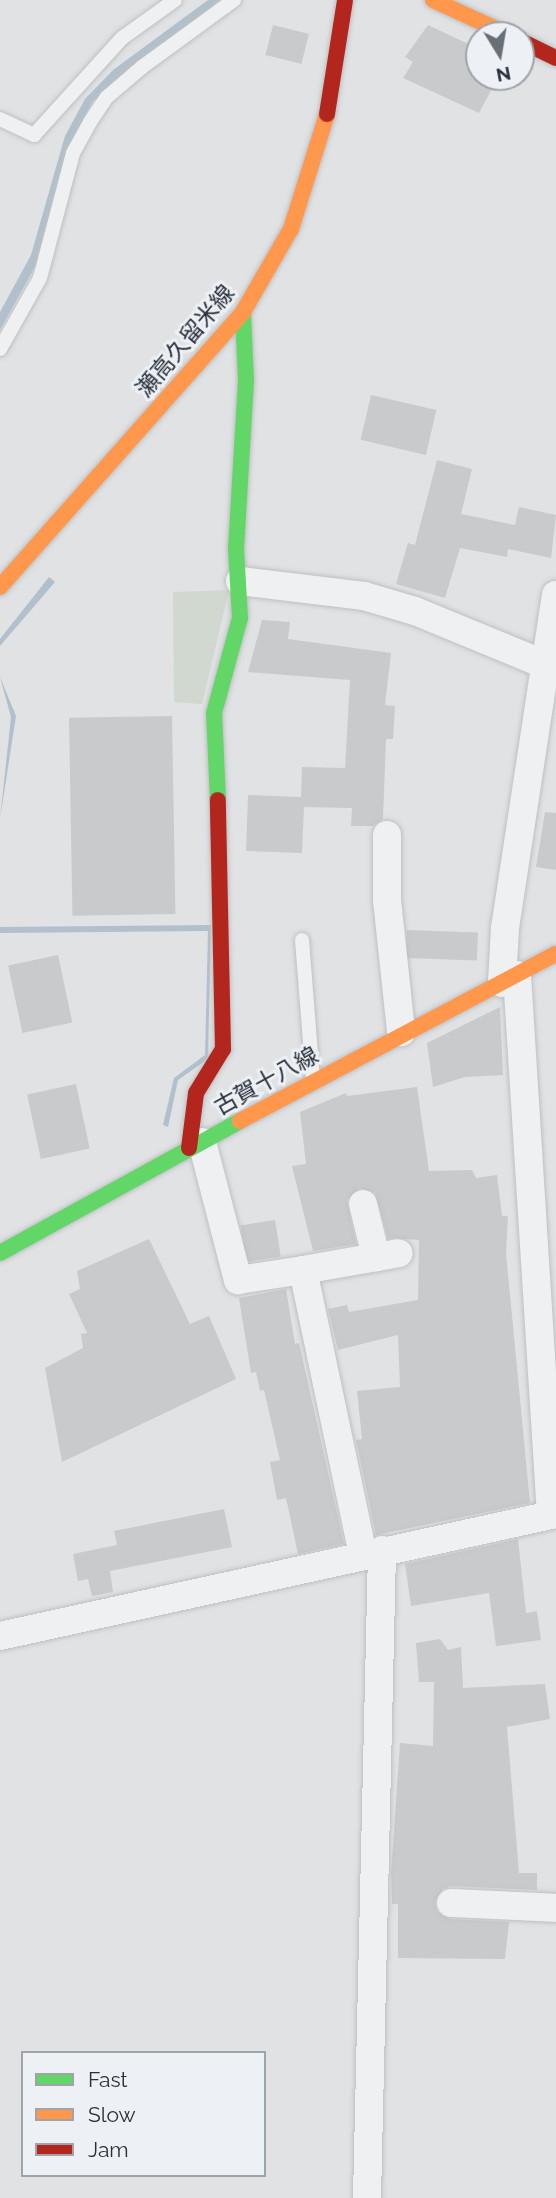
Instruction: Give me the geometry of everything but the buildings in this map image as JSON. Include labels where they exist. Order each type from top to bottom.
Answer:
[{"type":"main road","name":"瀬高久留米線","points":[[5,571],[243,312],[291,229],[325,130],[345,0]]},
{"type":"main road","points":[[433,0],[479,21]]},
{"type":"main road","points":[[535,48],[556,58]]},
{"type":"main road","points":[[195,1145],[196,1093],[223,1049],[224,919],[214,713],[240,618],[240,581],[236,549],[246,381],[243,312]]},
{"type":"main road","name":"古賀十八線","points":[[0,1253],[401,1032],[556,954]]},
{"type":"street","points":[[240,581],[364,596],[415,611],[552,667]]},
{"type":"street","points":[[0,1636],[373,1552],[553,1515],[505,929],[552,667],[556,595]]},
{"type":"street","points":[[387,835],[387,900],[401,1032]]},
{"type":"street","points":[[195,1145],[238,1280],[388,1255],[363,1204]]},
{"type":"street","points":[[303,1270],[373,1552],[367,2198]]},
{"type":"street","points":[[451,1903],[556,1908]]},
{"type":"lane","points":[[0,119],[34,135],[122,38],[175,0]]},
{"type":"lane","points":[[0,349],[40,278],[73,153],[90,122],[107,97],[142,67],[234,0]]},
{"type":"lane","points":[[303,940],[313,1081]]},
{"type":"shaded area","points":[[229,590],[202,704],[174,702],[173,592]]},
{"type":"water","points":[[208,0],[220,0],[93,101],[65,156],[36,265],[0,330],[0,312],[31,255],[65,136],[85,99],[113,70]]},
{"type":"water","points":[[49,577],[55,582],[0,646],[0,639]]},
{"type":"water","points":[[0,677],[16,716],[0,819],[11,717]]},
{"type":"water","points":[[211,925],[208,1059],[178,1080],[168,1127],[163,1125],[174,1078],[205,1055],[208,931],[0,933],[0,927]]},
{"type":"traffic: fast","points":[[218,800],[214,713],[240,618],[236,549],[246,381],[243,312]]},
{"type":"traffic: fast","points":[[0,1253],[240,1121]]},
{"type":"traffic: slow","points":[[433,0],[479,21]]},
{"type":"traffic: slow","points":[[0,587],[243,312],[291,229],[327,114]]},
{"type":"traffic: slow","points":[[240,1121],[556,954]]},
{"type":"traffic: jam","points":[[327,114],[345,0]]},
{"type":"traffic: jam","points":[[535,48],[556,58]]},
{"type":"traffic: jam","points":[[189,1148],[196,1093],[223,1049],[218,800]]}]
